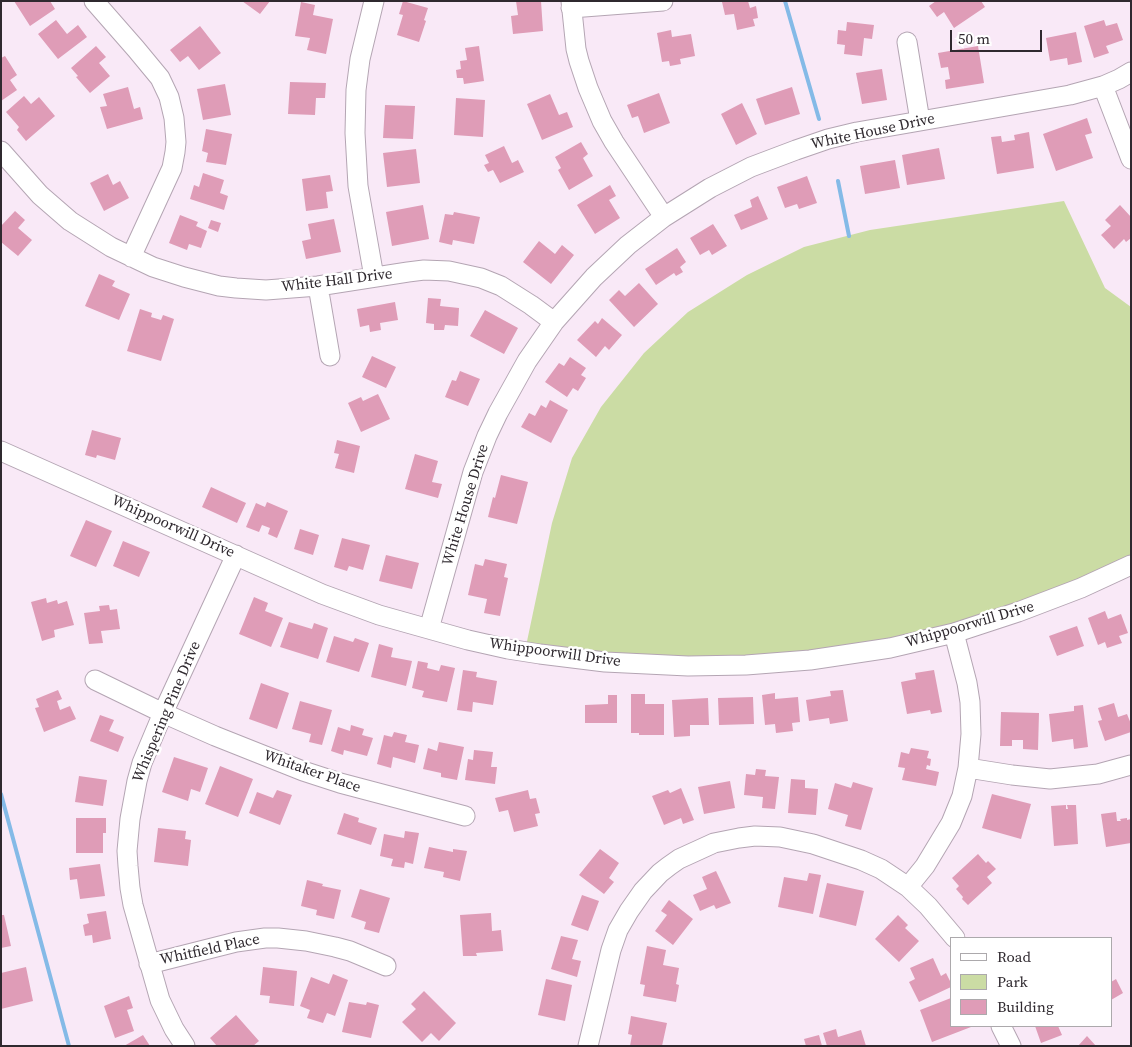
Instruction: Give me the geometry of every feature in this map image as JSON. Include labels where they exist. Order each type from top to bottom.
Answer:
[{"type":"street","points":[[94,1],[160,78],[169,97],[174,118],[176,147],[172,168],[131,257]]},
{"type":"street","points":[[374,1],[358,74],[354,133],[358,186],[374,277]]},
{"type":"street","points":[[663,1],[571,5],[579,62],[595,104],[620,152],[664,217]]},
{"type":"street","points":[[907,42],[920,121]]},
{"type":"street","name":"White House Drive","points":[[429,629],[468,490],[481,451],[498,413],[527,361],[554,322],[583,289],[628,245],[664,217],[710,188],[738,173],[815,143],[920,121],[1070,95],[1103,86],[1131,72]]},
{"type":"street","points":[[1103,86],[1131,158]]},
{"type":"street","name":"White Hall Drive","points":[[1,151],[40,195],[70,221],[96,239],[131,257],[171,273],[207,284],[259,290],[318,286],[408,272],[449,271],[492,282],[531,305],[554,322]]},
{"type":"street","points":[[318,286],[330,356]]},
{"type":"street","name":"Whippoorwill Drive","points":[[1,451],[353,606],[476,642],[540,654],[605,662],[636,665],[746,665],[810,660],[890,648],[954,633],[1051,601],[1131,566]]},
{"type":"street","name":"Whispering Pine Drive","points":[[185,1046],[174,1029],[160,1000],[135,914],[130,888],[128,834],[132,802],[142,763],[236,555]]},
{"type":"street","points":[[908,887],[925,866],[951,823],[962,796],[968,768],[971,734],[970,702],[954,633]]},
{"type":"street","name":"Whitaker Place","points":[[95,680],[214,736],[303,771],[340,783],[465,816]]},
{"type":"street","points":[[968,768],[1050,779],[1098,774],[1131,765]]},
{"type":"street","points":[[588,1046],[609,957],[618,930],[642,892],[660,873],[679,858],[703,847],[728,840],[754,836],[780,837],[813,844],[861,860],[881,869],[908,887],[928,906],[954,937]]},
{"type":"street","name":"Whitfield Place","points":[[149,964],[236,942],[278,938],[335,947],[386,966]]},
{"type":"street","points":[[1002,1027],[1011,1046]]},
{"type":"green space","points":[[1064,201],[1105,288],[1131,307],[1131,557],[1121,563],[1003,609],[941,627],[875,641],[803,652],[726,658],[672,657],[526,646],[552,523],[572,458],[601,407],[644,353],[688,312],[747,275],[804,247],[870,230]]},
{"type":"building","points":[[14,1],[50,1],[55,9],[30,26]]},
{"type":"building","points":[[242,1],[270,1],[260,14]]},
{"type":"building","points":[[403,1],[428,8],[419,42],[397,35],[403,15],[399,14]]},
{"type":"building","points":[[516,1],[541,1],[543,31],[513,34],[511,16],[518,15]]},
{"type":"building","points":[[748,1],[750,8],[756,6],[758,18],[753,19],[755,26],[737,30],[734,14],[725,15],[722,2]]},
{"type":"building","points":[[936,1],[981,1],[985,7],[954,28],[944,12],[937,17],[929,6]]},
{"type":"building","points":[[301,2],[315,5],[313,15],[333,19],[326,54],[307,50],[310,38],[295,36]]},
{"type":"building","points":[[56,20],[67,34],[78,25],[87,37],[58,59],[38,34]]},
{"type":"building","points":[[1104,20],[1106,26],[1117,23],[1123,40],[1106,46],[1109,53],[1094,58],[1084,26]]},
{"type":"building","points":[[847,22],[874,25],[872,39],[864,38],[862,56],[844,54],[845,45],[837,44],[838,30],[846,31]]},
{"type":"building","points":[[200,26],[221,53],[199,70],[188,56],[180,62],[170,50]]},
{"type":"building","points":[[671,30],[672,37],[691,34],[695,56],[680,59],[681,64],[670,66],[669,61],[662,62],[657,33]]},
{"type":"building","points":[[1076,32],[1082,62],[1068,65],[1067,58],[1050,61],[1046,38]]},
{"type":"building","points":[[96,46],[106,57],[99,63],[110,76],[90,93],[71,68]]},
{"type":"building","points":[[479,46],[484,81],[464,84],[463,78],[457,78],[456,70],[461,69],[460,61],[467,60],[465,48]]},
{"type":"building","points":[[978,46],[984,83],[946,89],[945,80],[950,79],[948,67],[941,68],[938,53]]},
{"type":"building","points":[[5,56],[17,75],[10,80],[17,90],[1,101],[1,58]]},
{"type":"building","points":[[882,69],[887,100],[862,104],[856,73]]},
{"type":"building","points":[[290,82],[326,83],[325,98],[316,98],[315,115],[288,114]]},
{"type":"building","points":[[225,84],[231,115],[203,120],[197,89]]},
{"type":"building","points":[[128,87],[134,109],[140,107],[143,119],[107,129],[100,107],[107,106],[103,94]]},
{"type":"building","points":[[792,87],[800,114],[765,125],[756,99]]},
{"type":"building","points":[[659,93],[670,123],[644,133],[638,116],[632,118],[627,105]]},
{"type":"building","points":[[550,94],[559,115],[567,112],[573,127],[542,140],[527,104]]},
{"type":"building","points":[[24,96],[31,104],[39,97],[55,116],[26,141],[17,130],[19,127],[6,112]]},
{"type":"building","points":[[456,98],[485,100],[483,137],[454,135]]},
{"type":"building","points":[[742,103],[757,134],[736,145],[721,114]]},
{"type":"building","points":[[385,105],[415,106],[413,139],[383,138]]},
{"type":"building","points":[[1087,118],[1092,133],[1085,135],[1093,158],[1056,171],[1043,134]]},
{"type":"building","points":[[206,129],[232,134],[226,165],[206,162],[208,153],[202,151]]},
{"type":"building","points":[[1029,132],[1034,168],[997,174],[991,137],[1001,136],[1002,142],[1015,140],[1014,135]]},
{"type":"building","points":[[581,142],[588,154],[583,158],[593,176],[569,190],[558,170],[561,168],[555,157]]},
{"type":"building","points":[[504,146],[512,163],[518,160],[524,172],[500,183],[493,170],[488,172],[484,165],[489,163],[485,155]]},
{"type":"building","points":[[939,148],[945,179],[907,185],[902,155]]},
{"type":"building","points":[[416,149],[420,183],[387,187],[383,153]]},
{"type":"building","points":[[895,160],[900,188],[865,194],[860,166]]},
{"type":"building","points":[[203,173],[224,180],[220,193],[228,196],[224,210],[190,199],[194,185],[199,187]]},
{"type":"building","points":[[108,174],[113,185],[120,181],[129,198],[104,211],[90,183]]},
{"type":"building","points":[[330,175],[333,191],[326,192],[328,208],[306,211],[302,179]]},
{"type":"building","points":[[807,176],[817,203],[799,209],[797,204],[785,208],[777,187]]},
{"type":"building","points":[[610,185],[616,196],[609,200],[620,218],[595,234],[577,205]]},
{"type":"building","points":[[758,196],[768,219],[741,230],[734,215],[752,207],[750,200]]},
{"type":"building","points":[[423,205],[429,239],[392,246],[386,212]]},
{"type":"building","points":[[1120,205],[1131,217],[1131,238],[1126,242],[1124,239],[1114,249],[1101,235],[1111,226],[1105,220]]},
{"type":"building","points":[[15,211],[25,220],[18,228],[32,240],[18,256],[1,242],[1,226]]},
{"type":"building","points":[[454,212],[480,217],[474,244],[453,240],[452,245],[439,242],[445,214],[453,215]]},
{"type":"building","points":[[180,215],[198,222],[196,226],[207,231],[201,248],[189,244],[187,250],[169,243]]},
{"type":"building","points":[[334,219],[341,252],[306,259],[302,241],[311,239],[308,224]]},
{"type":"building","points":[[211,220],[221,223],[218,232],[208,228]]},
{"type":"building","points":[[713,224],[727,246],[712,255],[709,250],[700,255],[690,238]]},
{"type":"building","points":[[539,241],[555,254],[562,245],[574,255],[551,284],[523,262]]},
{"type":"building","points":[[677,248],[686,262],[680,267],[683,272],[676,276],[674,273],[656,285],[645,269]]},
{"type":"building","points":[[99,274],[115,281],[112,286],[130,294],[119,320],[85,306]]},
{"type":"building","points":[[639,283],[658,304],[634,327],[609,300],[619,290],[625,296]]},
{"type":"building","points":[[428,298],[441,299],[440,306],[459,308],[458,326],[445,325],[444,330],[434,330],[434,324],[426,323]]},
{"type":"building","points":[[395,302],[398,320],[380,323],[381,330],[370,332],[369,325],[360,327],[357,309]]},
{"type":"building","points":[[140,309],[152,313],[151,317],[161,320],[163,315],[174,319],[161,361],[127,351]]},
{"type":"building","points":[[485,310],[518,328],[504,354],[470,336]]},
{"type":"building","points":[[602,318],[622,335],[609,350],[605,346],[596,357],[577,340],[595,321],[598,324]]},
{"type":"building","points":[[372,356],[396,367],[386,388],[362,377]]},
{"type":"building","points":[[570,357],[586,368],[581,375],[586,378],[578,391],[573,388],[567,397],[545,382],[559,363],[564,366]]},
{"type":"building","points":[[460,371],[480,379],[468,406],[445,397],[452,380],[456,381]]},
{"type":"building","points":[[378,394],[390,419],[361,432],[348,403],[361,397],[363,401]]},
{"type":"building","points":[[550,400],[568,410],[551,443],[521,427],[529,413],[535,416],[541,405],[546,408]]},
{"type":"building","points":[[92,430],[121,438],[115,460],[97,455],[96,458],[85,455]]},
{"type":"building","points":[[337,440],[360,446],[354,473],[335,468],[339,454],[334,453]]},
{"type":"building","points":[[415,454],[438,461],[432,482],[442,484],[438,498],[405,489]]},
{"type":"building","points":[[501,475],[528,482],[517,524],[488,517]]},
{"type":"building","points":[[211,487],[246,503],[237,523],[202,507]]},
{"type":"building","points":[[267,502],[288,511],[277,538],[268,534],[270,528],[262,525],[259,532],[246,527],[256,503],[265,507]]},
{"type":"building","points":[[86,520],[112,531],[96,567],[70,556]]},
{"type":"building","points":[[300,529],[319,535],[313,555],[294,549]]},
{"type":"building","points":[[342,538],[370,545],[363,570],[349,566],[347,571],[334,567]]},
{"type":"building","points":[[123,541],[150,552],[139,577],[113,566]]},
{"type":"building","points":[[386,555],[419,563],[412,589],[379,581]]},
{"type":"building","points":[[485,559],[507,564],[504,577],[508,578],[500,616],[484,613],[487,599],[468,595],[475,564],[483,566]]},
{"type":"building","points":[[254,597],[268,603],[265,611],[283,618],[271,647],[239,634]]},
{"type":"building","points":[[46,598],[47,603],[57,600],[58,604],[67,601],[74,625],[54,630],[55,637],[42,641],[31,602]]},
{"type":"building","points":[[109,605],[110,610],[117,609],[120,629],[101,631],[103,643],[89,644],[84,613],[100,611],[99,606]]},
{"type":"building","points":[[1105,611],[1108,619],[1121,614],[1128,633],[1119,636],[1122,643],[1107,648],[1105,642],[1098,645],[1088,618]]},
{"type":"building","points":[[289,622],[312,629],[314,623],[328,628],[318,659],[280,647]]},
{"type":"building","points":[[1077,626],[1084,646],[1057,656],[1049,636]]},
{"type":"building","points":[[334,636],[353,642],[355,638],[369,643],[359,672],[326,662]]},
{"type":"building","points":[[379,644],[393,648],[391,657],[412,661],[406,686],[371,677]]},
{"type":"building","points":[[418,661],[428,663],[427,668],[439,671],[441,665],[455,668],[447,702],[422,697],[424,691],[412,688]]},
{"type":"building","points":[[463,670],[477,672],[476,677],[497,681],[493,705],[473,702],[472,712],[457,710]]},
{"type":"building","points":[[934,670],[942,712],[931,714],[930,710],[907,714],[901,682],[916,679],[915,673]]},
{"type":"building","points":[[261,683],[289,693],[277,729],[249,719]]},
{"type":"building","points":[[58,690],[62,699],[57,701],[60,710],[70,706],[76,719],[44,732],[35,708],[39,707],[36,699]]},
{"type":"building","points":[[843,690],[848,721],[830,724],[829,718],[809,721],[806,700],[831,696],[830,691]]},
{"type":"building","points":[[775,693],[775,699],[798,697],[800,722],[792,723],[793,731],[776,733],[775,724],[765,725],[762,695]]},
{"type":"building","points":[[631,694],[645,694],[645,704],[664,704],[664,735],[639,735],[639,733],[631,733]]},
{"type":"building","points":[[608,695],[617,695],[617,723],[585,723],[585,705],[608,704]]},
{"type":"building","points":[[753,697],[754,724],[719,725],[718,698]]},
{"type":"building","points":[[708,698],[709,725],[690,725],[690,736],[674,737],[672,700]]},
{"type":"building","points":[[300,701],[332,710],[322,745],[309,742],[311,734],[292,729]]},
{"type":"building","points":[[1114,703],[1118,717],[1127,714],[1131,724],[1131,732],[1105,741],[1098,721],[1102,720],[1098,708]]},
{"type":"building","points":[[1083,705],[1088,747],[1074,749],[1073,739],[1052,742],[1049,714],[1074,711],[1074,706]]},
{"type":"building","points":[[1001,712],[1039,713],[1038,750],[1023,749],[1023,740],[1012,740],[1012,746],[1000,746]]},
{"type":"building","points":[[100,715],[114,720],[109,731],[124,737],[118,752],[90,741]]},
{"type":"building","points":[[351,725],[364,729],[362,735],[373,738],[367,756],[344,750],[343,755],[331,751],[338,727],[350,731]]},
{"type":"building","points":[[394,732],[407,735],[405,742],[419,745],[415,763],[393,757],[391,768],[377,764],[384,735],[392,737]]},
{"type":"building","points":[[439,742],[464,747],[457,780],[441,777],[441,773],[423,769],[428,748],[437,751]]},
{"type":"building","points":[[911,748],[929,751],[927,758],[931,759],[930,766],[927,765],[926,769],[939,772],[936,786],[902,780],[905,768],[898,767],[901,752],[909,754]]},
{"type":"building","points":[[474,750],[493,752],[491,767],[497,767],[495,784],[465,780],[468,759],[473,760]]},
{"type":"building","points":[[174,757],[208,768],[200,792],[191,789],[188,801],[162,792]]},
{"type":"building","points":[[220,766],[253,779],[238,817],[205,804]]},
{"type":"building","points":[[756,769],[766,770],[765,776],[779,777],[775,809],[762,808],[763,797],[744,795],[746,774],[755,775]]},
{"type":"building","points":[[79,776],[107,780],[103,806],[75,802]]},
{"type":"building","points":[[791,779],[805,780],[805,788],[818,789],[816,815],[788,813]]},
{"type":"building","points":[[730,781],[735,808],[704,814],[698,787]]},
{"type":"building","points":[[853,782],[873,788],[861,830],[845,826],[848,815],[828,809],[835,783],[851,788]]},
{"type":"building","points":[[681,788],[694,820],[683,824],[681,818],[664,825],[652,796],[668,790],[670,793]]},
{"type":"building","points":[[277,790],[292,795],[280,825],[249,813],[257,792],[273,798]]},
{"type":"building","points":[[528,790],[530,799],[536,798],[540,813],[535,814],[538,826],[514,832],[508,810],[499,812],[495,798]]},
{"type":"building","points":[[992,794],[1031,804],[1021,839],[982,828]]},
{"type":"building","points":[[1066,805],[1066,809],[1068,809],[1067,805],[1076,805],[1078,844],[1054,846],[1051,806]]},
{"type":"building","points":[[1116,812],[1117,821],[1127,818],[1127,820],[1131,819],[1131,843],[1106,847],[1101,814]]},
{"type":"building","points":[[344,813],[359,818],[358,822],[377,828],[371,845],[337,834]]},
{"type":"building","points":[[76,818],[106,818],[106,833],[103,833],[103,853],[76,853]]},
{"type":"building","points":[[158,828],[186,831],[185,839],[191,840],[188,866],[154,862]]},
{"type":"building","points":[[405,831],[419,833],[413,864],[405,862],[404,868],[391,866],[393,859],[380,856],[384,834],[404,838]]},
{"type":"building","points":[[429,847],[453,852],[453,849],[467,851],[460,881],[443,877],[444,872],[424,868]]},
{"type":"building","points":[[600,849],[619,863],[609,878],[614,882],[604,894],[579,875]]},
{"type":"building","points":[[978,854],[986,863],[988,861],[996,869],[987,877],[992,883],[968,905],[956,889],[959,886],[952,878]]},
{"type":"building","points":[[100,864],[105,896],[80,899],[77,879],[70,880],[69,868]]},
{"type":"building","points":[[716,871],[731,903],[716,909],[714,905],[700,911],[693,895],[707,889],[702,877]]},
{"type":"building","points":[[809,873],[821,875],[813,914],[778,907],[784,877],[807,881]]},
{"type":"building","points":[[307,880],[323,884],[322,886],[341,890],[334,919],[316,915],[317,910],[301,906]]},
{"type":"building","points":[[827,883],[864,891],[856,926],[819,917]]},
{"type":"building","points":[[360,889],[390,898],[379,933],[364,929],[366,922],[351,917]]},
{"type":"building","points":[[582,895],[599,901],[588,931],[571,925]]},
{"type":"building","points":[[669,900],[693,919],[673,945],[655,931],[667,915],[661,911]]},
{"type":"building","points":[[106,911],[111,939],[93,943],[92,935],[85,936],[83,925],[89,923],[87,914]]},
{"type":"building","points":[[491,913],[492,931],[501,930],[503,951],[476,953],[477,956],[463,956],[460,915]]},
{"type":"building","points":[[1,915],[4,915],[11,946],[1,948]]},
{"type":"building","points":[[898,915],[908,925],[905,928],[919,941],[899,962],[875,939]]},
{"type":"building","points":[[561,936],[578,940],[572,959],[581,961],[577,977],[551,969]]},
{"type":"building","points":[[647,946],[666,950],[663,965],[679,968],[676,984],[679,985],[676,1002],[643,996],[645,985],[640,984]]},
{"type":"building","points":[[933,958],[941,976],[946,973],[950,981],[950,987],[919,1002],[909,982],[915,979],[910,968]]},
{"type":"building","points":[[26,967],[33,1001],[1,1009],[1,973]]},
{"type":"building","points":[[263,967],[297,971],[294,1006],[269,1003],[270,996],[260,995]]},
{"type":"building","points":[[333,974],[348,980],[335,1016],[327,1013],[323,1023],[307,1018],[310,1010],[300,1006],[311,977],[329,984]]},
{"type":"building","points":[[546,979],[572,985],[565,1021],[538,1015]]},
{"type":"building","points":[[1116,979],[1123,993],[1112,999],[1112,981]]},
{"type":"building","points":[[424,991],[456,1023],[439,1041],[431,1033],[422,1042],[402,1022],[416,1009],[411,1004]]},
{"type":"building","points":[[129,996],[133,1008],[127,1010],[134,1031],[115,1038],[104,1006]]},
{"type":"building","points":[[950,998],[950,1027],[971,1027],[932,1042],[920,1010]]},
{"type":"building","points":[[349,1002],[366,1005],[367,1002],[379,1005],[371,1038],[342,1032]]},
{"type":"building","points":[[236,1015],[259,1041],[253,1046],[217,1046],[210,1038]]},
{"type":"building","points":[[631,1016],[667,1023],[662,1046],[630,1046],[632,1035],[628,1034]]},
{"type":"building","points":[[1035,1027],[1058,1027],[1062,1035],[1041,1043]]},
{"type":"building","points":[[836,1029],[838,1037],[861,1030],[866,1046],[827,1046],[823,1033]]},
{"type":"building","points":[[143,1035],[150,1046],[124,1046]]},
{"type":"building","points":[[819,1035],[822,1046],[806,1046],[804,1039]]},
{"type":"building","points":[[1087,1036],[1096,1046],[1078,1046]]},
{"type":"waterway","points":[[785,1],[819,119]]},
{"type":"waterway","points":[[838,181],[849,236]]},
{"type":"waterway","points":[[1,794],[69,1046]]}]
